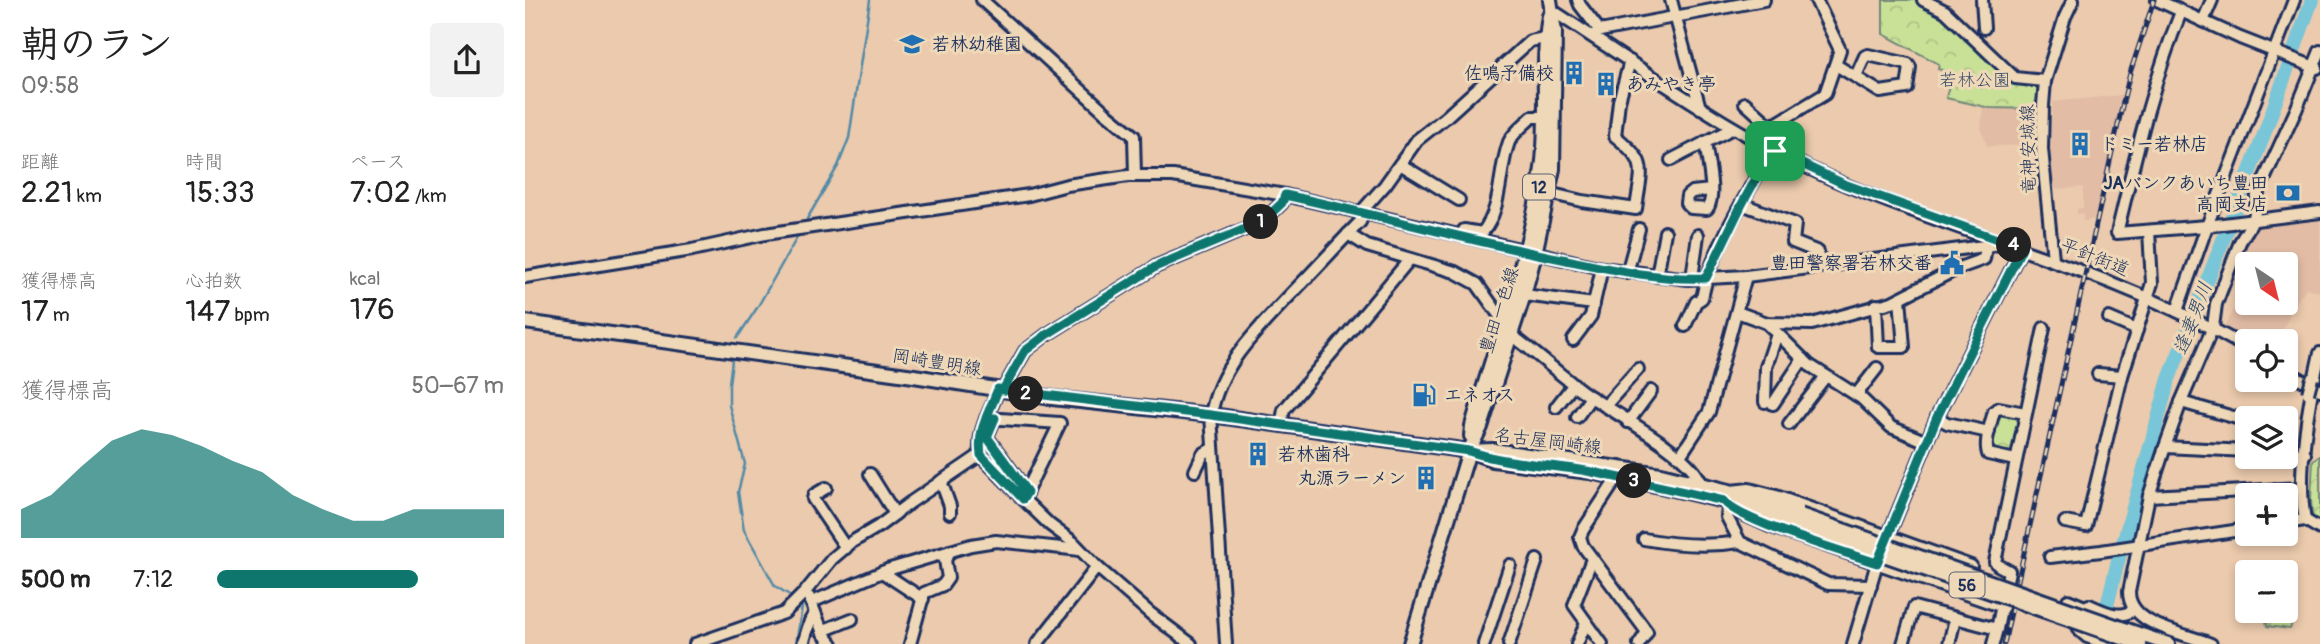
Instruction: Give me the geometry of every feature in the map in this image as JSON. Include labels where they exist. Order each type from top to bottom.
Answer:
[{"type":"main road","points":[[1537,0],[1550,5]]},
{"type":"main road","name":"豊田一色線","points":[[1507,328],[1524,295],[1543,161],[1545,38],[1550,5]]},
{"type":"main road","name":"豊田一色線","points":[[1410,644],[1469,451],[1481,427],[1507,328],[1548,193],[1553,169],[1555,32],[1550,5]]},
{"type":"main road","name":"岡崎豊明線","points":[[525,322],[1000,390],[1211,415],[1469,451]]},
{"type":"main road","name":"名古屋岡崎線","points":[[1469,451],[1493,450],[1661,474],[1701,483],[1727,500]]},
{"type":"main road","name":"名古屋岡崎線","points":[[1469,451],[1493,460],[1590,472],[1727,500],[1798,519],[2142,640],[2168,644]]},
{"type":"street","points":[[982,0],[1134,136],[1135,175]]},
{"type":"street","points":[[1578,0],[1596,33],[1764,0]]},
{"type":"street","points":[[1671,0],[1700,108]]},
{"type":"street","points":[[1685,327],[1696,302],[1702,298],[1706,278],[1742,204],[1773,150],[1772,127],[1825,94],[1840,50],[1816,0]]},
{"type":"street","points":[[1923,0],[1944,6],[2015,78],[2045,81]]},
{"type":"street","points":[[1982,0],[1984,27]]},
{"type":"street","name":"竜神安城線","points":[[2053,259],[2042,149],[2045,81],[2073,0]]},
{"type":"street","points":[[2157,0],[2275,52],[2315,66]]},
{"type":"street","points":[[2203,21],[2212,0]]},
{"type":"street","points":[[2178,311],[2294,0]]},
{"type":"street","name":"平針街道","points":[[1550,5],[1596,33],[1630,61],[1700,108],[1773,150],[1844,184],[2053,259],[2147,296],[2235,341]]},
{"type":"street","points":[[2181,12],[2137,150],[2117,233],[2320,212]]},
{"type":"street","points":[[1226,644],[1211,415],[1220,382],[1268,318],[1360,222],[1363,212],[1417,141],[1531,41],[1545,38]]},
{"type":"street","points":[[2211,644],[2140,616],[2129,601],[2129,592],[2149,496],[2165,447],[2216,304],[2240,242],[2252,220],[2256,195],[2297,110],[2320,51]]},
{"type":"street","points":[[1836,65],[1880,92],[1907,88],[1910,67],[1908,64],[1868,55],[1865,56],[1856,76]]},
{"type":"street","points":[[1548,193],[1636,209],[1641,163],[1634,151],[1615,136],[1619,101],[1630,61]]},
{"type":"street","points":[[1745,103],[1766,122],[1774,125]]},
{"type":"street","points":[[1382,217],[1405,217],[1482,233],[1488,226],[1498,196],[1510,139],[1532,117],[1545,117]]},
{"type":"street","points":[[1671,160],[1733,128]]},
{"type":"street","points":[[1705,142],[1711,190]]},
{"type":"street","points":[[1400,164],[1459,200]]},
{"type":"street","points":[[525,277],[692,250],[765,234],[1029,195],[1067,185],[1135,175],[1173,176],[1285,195],[1530,253],[1627,273],[1657,276],[1746,276],[2008,243]]},
{"type":"street","points":[[1025,496],[987,437],[990,418],[1000,390],[1025,351],[1157,266],[1262,222],[1282,203],[1285,195]]},
{"type":"street","points":[[1742,204],[1795,225],[1793,242],[1818,252],[1819,266]]},
{"type":"street","points":[[1960,250],[1966,236],[1963,228]]},
{"type":"street","points":[[1627,273],[1639,229]]},
{"type":"street","points":[[2065,522],[2086,526],[2122,376],[2152,283],[2148,231]]},
{"type":"street","points":[[1657,276],[1665,232]]},
{"type":"street","points":[[1348,234],[1367,246],[1455,272],[1477,284],[1507,328],[1591,397],[1680,456],[1695,470],[1701,483]]},
{"type":"street","points":[[1692,278],[1698,236]]},
{"type":"street","points":[[1737,312],[1767,323],[1812,324],[1842,317],[1900,298],[1959,268],[1984,260],[1986,246]]},
{"type":"street","points":[[1853,644],[1877,563],[1937,417],[2022,248]]},
{"type":"street","points":[[1281,425],[1284,410],[1410,259]]},
{"type":"street","points":[[1573,340],[1591,316],[1602,268]]},
{"type":"street","points":[[1680,456],[1709,412],[1746,276]]},
{"type":"street","points":[[1524,295],[1594,304]]},
{"type":"street","points":[[1876,305],[1878,347],[1904,346],[1900,298]]},
{"type":"street","points":[[2109,318],[2137,330]]},
{"type":"street","points":[[1767,323],[1803,359],[1857,395],[1891,427],[1927,442]]},
{"type":"street","points":[[1993,644],[2009,571],[1995,562],[2044,328]]},
{"type":"street","points":[[1777,334],[1766,367],[1769,403],[1803,359]]},
{"type":"street","points":[[2305,520],[2302,488],[2305,454],[2320,353]]},
{"type":"street","points":[[1857,395],[1877,368]]},
{"type":"street","points":[[1605,406],[1638,369]]},
{"type":"street","points":[[2098,374],[2122,376]]},
{"type":"street","points":[[1789,424],[1826,376]]},
{"type":"street","points":[[2298,378],[2313,387]]},
{"type":"street","points":[[1556,407],[1574,384]]},
{"type":"street","points":[[1628,422],[1651,391]]},
{"type":"street","points":[[1577,417],[1591,397]]},
{"type":"street","points":[[2181,402],[2235,418]]},
{"type":"street","points":[[2015,460],[1988,454],[1986,451],[1989,432],[1994,411],[1999,408],[2025,413]]},
{"type":"street","points":[[1937,417],[1947,423],[1989,432]]},
{"type":"street","points":[[990,418],[979,436],[981,455],[1097,568],[1191,644]]},
{"type":"street","points":[[990,418],[1060,423],[1025,496]]},
{"type":"street","points":[[2165,447],[2235,450]]},
{"type":"street","points":[[1195,471],[1203,454],[1213,448]]},
{"type":"street","points":[[2298,454],[2305,454]]},
{"type":"street","points":[[695,644],[784,613],[832,559],[981,455]]},
{"type":"street","points":[[870,474],[895,514]]},
{"type":"street","points":[[1617,478],[1580,537],[1592,559],[1647,632],[1639,644]]},
{"type":"street","points":[[941,481],[950,513]]},
{"type":"street","points":[[826,488],[814,495],[813,499],[846,548]]},
{"type":"street","points":[[2149,496],[2302,488]]},
{"type":"street","points":[[1727,500],[1749,489],[1776,496],[1971,566]]},
{"type":"street","points":[[1727,500],[1769,526],[2003,607]]},
{"type":"street","points":[[1727,500],[1727,517],[1740,542]]},
{"type":"street","points":[[2298,521],[2305,520],[2320,528]]},
{"type":"street","points":[[2049,557],[2235,531]]},
{"type":"street","points":[[1644,539],[1670,544],[1699,545],[1740,542],[1828,584],[1871,585]]},
{"type":"street","points":[[803,644],[814,608],[881,572],[971,545],[996,541],[1080,550]]},
{"type":"street","points":[[910,644],[924,593],[943,585],[948,578],[945,560],[950,551]]},
{"type":"street","points":[[1592,559],[1574,605],[1602,644]]},
{"type":"street","points":[[1509,644],[1537,560]]},
{"type":"street","points":[[1037,644],[1097,568]]},
{"type":"street","points":[[1484,644],[1509,568],[1531,579]]},
{"type":"street","points":[[881,572],[923,599]]},
{"type":"street","points":[[805,592],[822,631],[832,644]]},
{"type":"street","points":[[2068,600],[2115,615],[2127,615],[2134,609]]},
{"type":"street","points":[[2087,606],[2083,609],[2078,626],[2084,639],[2108,644]]},
{"type":"street","points":[[1903,644],[1914,607],[1997,629]]},
{"type":"street","points":[[1949,644],[1955,618]]},
{"type":"street","points":[[822,631],[852,619]]},
{"type":"street","points":[[1577,644],[1586,623]]},
{"type":"shaded area","points":[[2121,95],[2096,219],[2083,221],[2083,213],[2077,214],[2077,209],[2083,208],[2083,187],[2054,189],[2050,145],[2053,102]]},
{"type":"shaded area","points":[[1983,107],[2041,109],[2040,145],[1987,146],[1981,128]]},
{"type":"shaded area","points":[[2320,216],[2320,292],[2306,288],[2298,300],[2298,252],[2241,252],[2256,227]]},
{"type":"shaded area","points":[[2235,266],[2235,286],[2228,282]]},
{"type":"shaded area","points":[[2235,306],[2235,315],[2289,315],[2283,329],[2235,329],[2235,332],[2225,326]]},
{"type":"green space","name":"若林公園","points":[[1883,0],[1915,0],[1948,18],[2009,78],[2039,86],[2041,109],[1990,108],[1946,98],[1952,73],[1938,69],[1939,64],[1883,34]]},
{"type":"green space","points":[[2002,413],[2020,419],[2012,454],[1993,452],[1991,448],[1998,416]]},
{"type":"green space","points":[[2320,456],[2320,524],[2312,515],[2311,499],[2313,460]]},
{"type":"green space","points":[[2266,623],[2292,623],[2290,629],[2267,626]]},
{"type":"waterway","points":[[807,219],[838,166],[849,138],[870,0]]},
{"type":"waterway","name":"逢妻男川","points":[[2102,626],[2169,379],[2262,140],[2312,0]]},
{"type":"waterway","points":[[737,338],[799,234]]},
{"type":"waterway","points":[[732,360],[729,405],[745,464],[738,492],[744,530],[775,586],[791,596]]},
{"type":"waterway","points":[[796,644],[802,607]]},
{"type":"railway","points":[[2004,644],[2123,102],[2154,0]]},
{"type":"place","name":"若林幼稚園","points":[[912,44]]},
{"type":"place","name":"佐鳴予備校","points":[[1574,73]]},
{"type":"place","name":"あみやき亭","points":[[1606,84]]},
{"type":"place","name":"ドミー若林店","points":[[2080,144]]},
{"type":"place","name":"JAバンクあいち豊田 高岡支店","points":[[2288,193]]},
{"type":"place","name":"豊田警察署若林交番","points":[[1952,263]]},
{"type":"place","name":"エネオス","points":[[1424,395]]},
{"type":"place","name":"若林歯科","points":[[1258,454]]},
{"type":"place","name":"丸源ラーメン","points":[[1426,478]]},
{"type":"route","points":[[1775,151],[1772,150],[1742,204],[1706,278],[1688,279],[1627,273],[1285,195],[1282,203],[1262,222],[1157,266],[1025,351],[1003,390],[998,389],[995,400],[986,418],[995,418],[987,437],[1027,492],[1023,499],[981,455],[979,436],[982,424],[998,389],[1003,390],[1052,398],[1211,415],[1469,451],[1493,460],[1590,472],[1724,501],[1728,507],[1769,526],[1877,563],[1937,417],[2022,248],[1844,184],[1775,151]]}]
